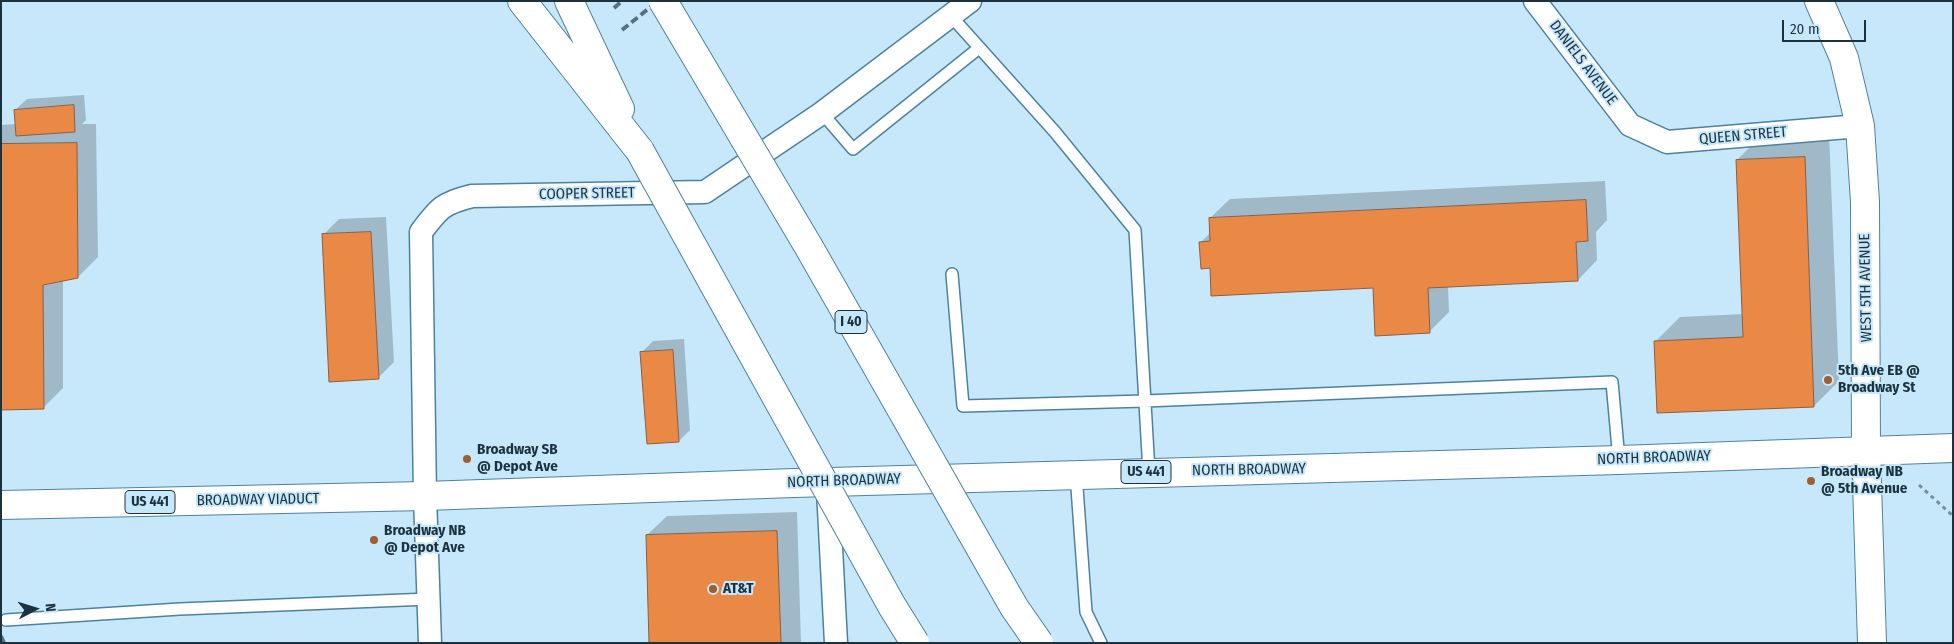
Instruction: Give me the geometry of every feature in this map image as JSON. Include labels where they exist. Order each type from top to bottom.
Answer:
[{"type":"main road","points":[[522,1],[640,151]]},
{"type":"main road","points":[[570,1],[640,151],[892,606],[915,643]]},
{"type":"main road","name":"I 40","points":[[663,1],[810,249],[1014,607],[1039,643]]},
{"type":"main road","name":"WEST 5TH AVENUE","points":[[1819,1],[1844,58],[1860,126],[1865,202],[1866,451],[1872,643]]},
{"type":"main road","name":"NORTH BROADWAY","points":[[425,496],[1076,474],[1619,460],[1953,448]]},
{"type":"main road","name":"BROADWAY VIADUCT","points":[[1,506],[425,496]]},
{"type":"street","name":"COOPER STREET","points":[[430,643],[425,496],[421,232],[436,211],[450,201],[472,196],[706,192],[822,113],[970,1]]},
{"type":"street","name":"DANIELS AVENUE","points":[[1535,1],[1630,125]]},
{"type":"street","name":"QUEEN STREET","points":[[1630,125],[1667,142],[1860,126]]},
{"type":"street","points":[[827,482],[836,643]]},
{"type":"lane","points":[[951,16],[1055,132],[1135,230],[1148,472]]},
{"type":"lane","points":[[822,113],[853,149],[979,48]]},
{"type":"lane","points":[[952,274],[963,406],[1145,401],[1612,382],[1619,460]]},
{"type":"lane","points":[[1076,474],[1086,612],[1101,643]]},
{"type":"lane","points":[[6,620],[165,610],[429,599]]},
{"type":"path","points":[[1919,485],[1953,516]]},
{"type":"building","points":[[74,105],[75,132],[16,136],[14,110]]},
{"type":"building","points":[[77,143],[78,278],[43,285],[44,409],[1,410],[1,144]]},
{"type":"building","points":[[1805,157],[1814,407],[1657,413],[1654,341],[1743,337],[1736,160]]},
{"type":"building","points":[[1586,200],[1588,241],[1576,242],[1578,281],[1428,288],[1430,333],[1375,336],[1373,288],[1211,296],[1210,268],[1201,269],[1199,242],[1210,241],[1209,218]]},
{"type":"building","points":[[371,232],[379,379],[329,382],[322,234]]},
{"type":"building","points":[[673,350],[679,442],[647,444],[640,352]]},
{"type":"building","name":"AT&T","points":[[777,531],[781,643],[649,643],[646,535]]},
{"type":"railway","points":[[614,8],[622,1]]},
{"type":"railway","points":[[622,30],[658,1]]},
{"type":"railway","points":[[1,636],[4,643]]},
{"type":"place","name":"5th Ave EB @ Broadway St","points":[[1828,380]]},
{"type":"place","name":"Broadway SB @ Depot Ave","points":[[467,459]]},
{"type":"place","name":"Broadway NB @ 5th Avenue","points":[[1811,481]]},
{"type":"place","name":"Broadway NB @ Depot Ave","points":[[374,540]]},
{"type":"place","name":"AT&T","points":[[713,589]]}]
